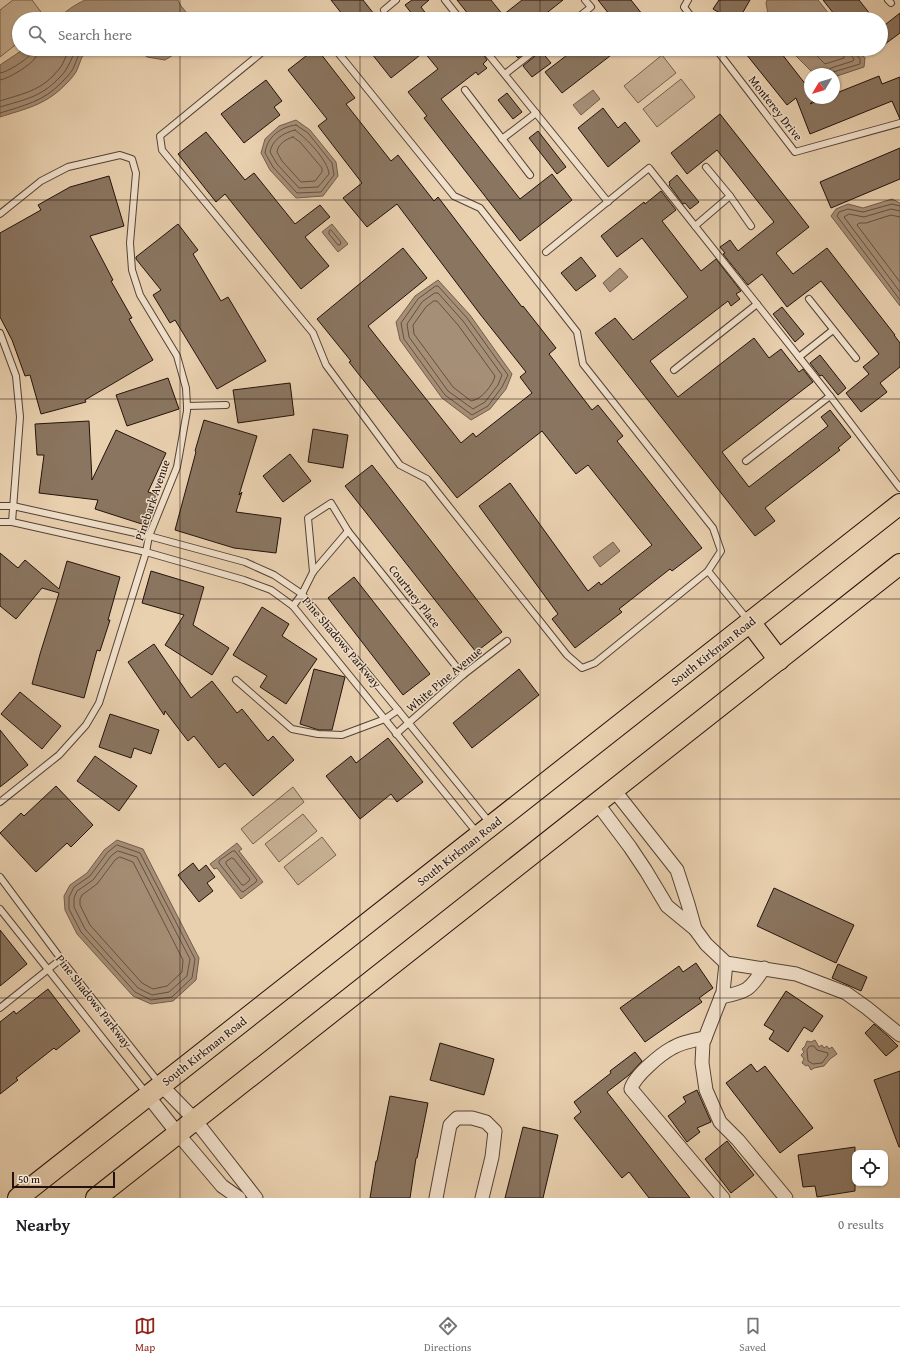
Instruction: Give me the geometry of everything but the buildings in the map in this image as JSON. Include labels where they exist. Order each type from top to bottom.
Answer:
[{"type":"main road","name":"South Kirkman Road","points":[[18,1198],[900,504]]},
{"type":"main road","points":[[96,1198],[900,564]]},
{"type":"main road","points":[[750,622],[779,660]]},
{"type":"street","points":[[614,790],[677,870],[695,929]]},
{"type":"street","points":[[597,804],[634,853],[667,906],[695,929],[706,944],[726,963],[796,974],[846,993],[900,1035]]},
{"type":"street","points":[[726,963],[723,992],[703,1043],[702,1063],[706,1090],[720,1122],[738,1140],[786,1198]]},
{"type":"street","points":[[721,997],[746,991],[755,982],[764,968]]},
{"type":"street","points":[[705,1038],[671,1048],[649,1065],[636,1078],[631,1089],[723,1198]]},
{"type":"street","name":"Pine Shadows Parkway","points":[[154,1091],[194,1120],[256,1198]]},
{"type":"street","name":"Pine Shadows Parkway","points":[[154,1091],[178,1134],[222,1186],[239,1198]]},
{"type":"street","points":[[436,1198],[450,1125],[457,1118],[472,1118],[486,1122],[495,1131],[492,1157],[482,1198]]},
{"type":"lane","points":[[384,10],[396,0]]},
{"type":"lane","points":[[445,0],[454,12]]},
{"type":"lane","points":[[585,0],[591,7],[585,12]]},
{"type":"lane","points":[[688,0],[684,7],[688,12]]},
{"type":"lane","points":[[257,56],[160,136],[162,150],[313,333],[326,365],[400,465],[427,479],[567,655],[582,668],[595,662],[708,571],[721,551],[713,528],[583,364],[577,332],[480,208],[454,196],[341,56]]},
{"type":"lane","points":[[490,56],[608,202]]},
{"type":"lane","points":[[505,74],[529,56]]},
{"type":"lane","name":"Monterey Drive","points":[[721,56],[795,152],[900,123]]},
{"type":"lane","points":[[465,90],[530,175]]},
{"type":"lane","points":[[502,139],[536,113]]},
{"type":"lane","name":"Pinebark Avenue","points":[[0,214],[41,182],[68,166],[120,155],[132,159],[136,173],[130,243],[132,270],[140,295],[177,356],[186,388],[187,406],[177,467],[149,536],[146,552],[100,703],[86,725],[59,755],[0,802]]},
{"type":"lane","points":[[706,167],[730,196],[751,226]]},
{"type":"lane","points":[[546,252],[649,168],[830,396],[900,488]]},
{"type":"lane","points":[[695,226],[730,196]]},
{"type":"lane","points":[[810,299],[856,358]]},
{"type":"lane","points":[[674,370],[757,304]]},
{"type":"lane","points":[[799,357],[833,330]]},
{"type":"lane","points":[[0,333],[16,376],[20,417],[12,522]]},
{"type":"lane","points":[[746,462],[830,396]]},
{"type":"lane","points":[[187,406],[226,405]]},
{"type":"lane","name":"Courtney Place","points":[[313,572],[308,518],[331,503],[348,531],[464,675]]},
{"type":"lane","name":"Pine Shadows Parkway","points":[[0,506],[13,506],[149,536],[245,562],[274,575],[302,594],[409,723],[486,831]]},
{"type":"lane","name":"Pine Shadows Parkway","points":[[0,522],[12,522],[146,552],[244,580],[271,590],[293,606],[396,734],[486,831]]},
{"type":"lane","points":[[293,606],[302,594],[313,572],[348,531]]},
{"type":"lane","points":[[708,571],[750,622]]},
{"type":"lane","name":"White Pine Avenue","points":[[396,734],[464,675],[507,642]]},
{"type":"lane","points":[[236,680],[292,729],[318,734],[342,735],[385,719],[398,710]]},
{"type":"lane","name":"Pine Shadows Parkway","points":[[0,878],[61,959],[154,1091]]},
{"type":"lane","name":"Pine Shadows Parkway","points":[[0,909],[48,969],[154,1091]]},
{"type":"lane","points":[[0,1008],[61,959]]},
{"type":"shaded area","points":[[13,0],[32,0],[41,12],[12,12],[12,48],[0,57],[0,10]]},
{"type":"shaded area","points":[[661,56],[663,56],[676,73],[638,103],[624,86]]},
{"type":"shaded area","points":[[681,79],[695,97],[657,127],[643,109]]},
{"type":"shaded area","points":[[293,787],[304,802],[253,844],[241,829]]},
{"type":"shaded area","points":[[303,814],[317,831],[279,862],[265,844]]},
{"type":"shaded area","points":[[322,837],[336,855],[298,885],[284,867]]},
{"type":"water","points":[[85,0],[178,0],[186,12],[65,12]]},
{"type":"water","points":[[767,0],[818,0],[827,12],[768,12]]},
{"type":"water","points":[[14,56],[82,56],[75,74],[50,98],[34,106],[0,117],[0,65]]},
{"type":"water","points":[[146,56],[172,56],[165,60]]},
{"type":"water","points":[[796,56],[863,56],[865,58],[864,67],[840,75],[840,68],[808,68]]},
{"type":"water","points":[[593,90],[600,99],[581,115],[573,105]]},
{"type":"water","points":[[296,120],[310,130],[336,162],[338,176],[323,196],[296,198],[270,170],[261,153],[265,139],[279,126]]},
{"type":"water","points":[[892,199],[900,203],[900,306],[831,216],[836,209],[848,204],[863,208]]},
{"type":"water","points":[[332,224],[348,244],[338,252],[322,232]]},
{"type":"water","points":[[620,268],[628,277],[610,292],[603,283]]},
{"type":"water","points":[[438,280],[470,315],[512,374],[506,389],[490,409],[471,420],[442,398],[400,340],[396,322],[415,296]]},
{"type":"water","points":[[613,542],[620,551],[600,567],[593,557]]},
{"type":"water","points":[[117,840],[143,849],[199,958],[196,980],[173,1001],[151,1004],[133,996],[77,934],[65,910],[64,896],[70,885],[87,873],[104,850]]},
{"type":"water","points":[[237,843],[242,849],[239,851],[263,882],[241,899],[217,868],[214,869],[210,864]]},
{"type":"water","points":[[815,1040],[819,1047],[822,1045],[824,1048],[827,1046],[829,1049],[832,1047],[837,1054],[824,1066],[811,1070],[808,1065],[806,1066],[802,1063],[804,1059],[801,1055],[804,1052],[802,1049],[807,1041],[811,1042]]}]
